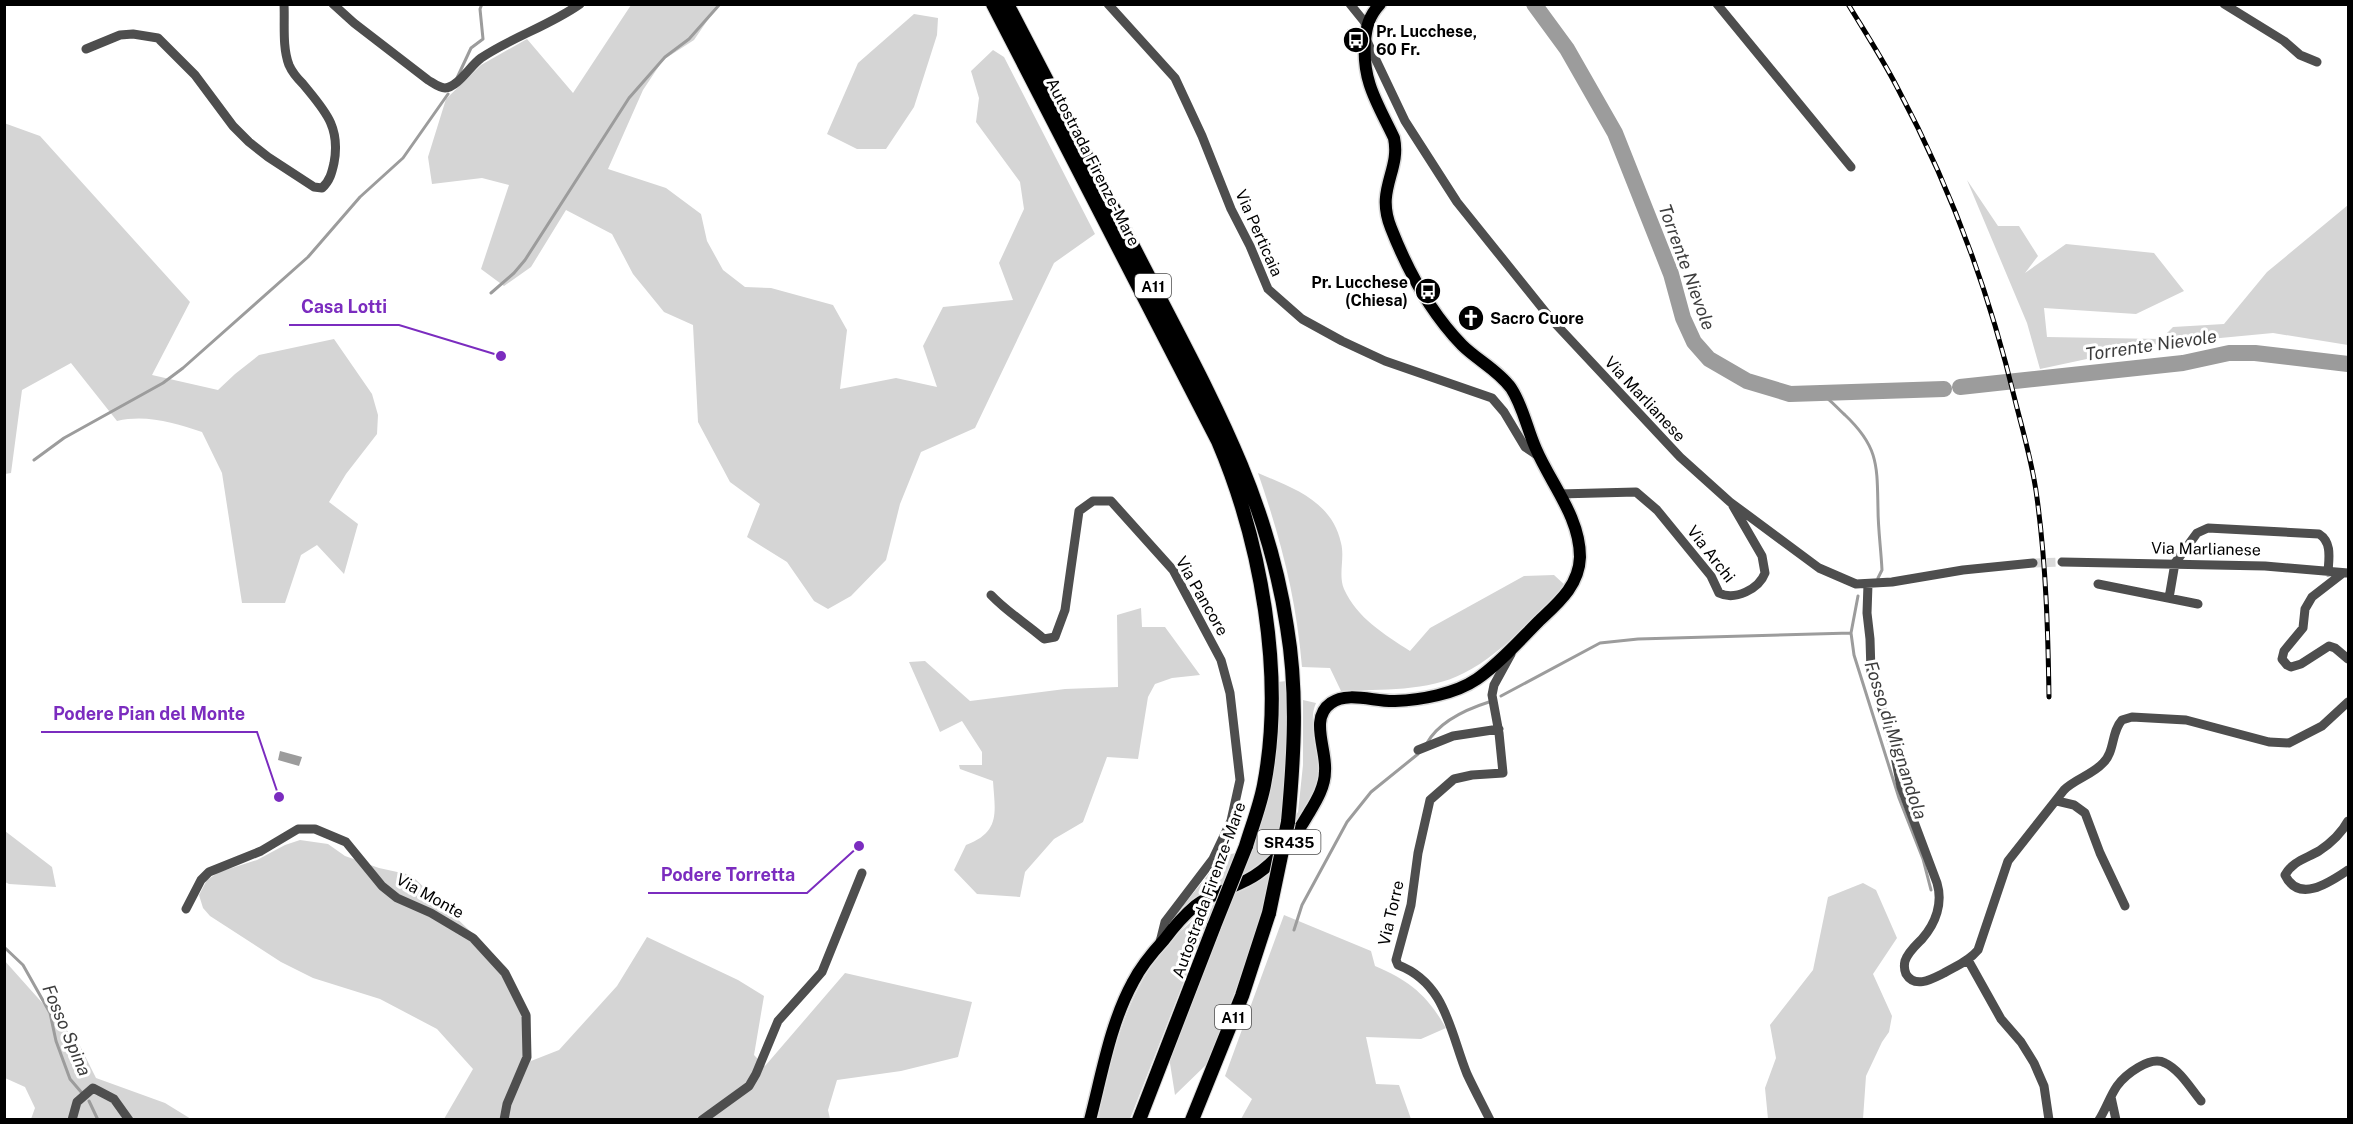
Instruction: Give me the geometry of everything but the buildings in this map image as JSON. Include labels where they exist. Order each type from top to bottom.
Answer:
[{"type":"highway","name":"Autostrada Firenze-Mare","points":[[993,4],[1218,441],[1244,510],[1259,576],[1271,696],[1267,768],[1260,801],[1246,846],[1139,1119]]},
{"type":"highway","name":"Autostrada Firenze-Mare","points":[[1007,4],[1219,413],[1256,501],[1282,595],[1290,654],[1294,752],[1288,822],[1269,913],[1242,996],[1192,1119]]},
{"type":"main road","points":[[1366,31],[1371,15],[1380,4]]},
{"type":"main road","name":"SR435","points":[[1090,1119],[1122,1005],[1134,978],[1159,945],[1199,903],[1246,881],[1270,865],[1300,828],[1311,810],[1324,783],[1325,758],[1319,725],[1321,714],[1331,703],[1340,698],[1394,701],[1451,691],[1473,682],[1494,666],[1563,600],[1575,581],[1580,561],[1579,543],[1574,525],[1540,457],[1517,399],[1509,385],[1451,334],[1432,308],[1391,228],[1384,200],[1396,146],[1370,89],[1364,56],[1366,31]]},
{"type":"street","points":[[86,49],[120,34],[158,39],[195,75],[233,126],[249,142],[314,187],[322,188],[330,177],[336,153],[333,128],[324,108],[289,65],[285,42],[284,4]]},
{"type":"street","points":[[333,4],[428,80],[445,88],[451,86],[479,59],[516,38],[567,14],[580,4]]},
{"type":"street","name":"Via Perticaia","points":[[1108,4],[1175,78],[1268,289],[1302,319],[1385,361],[1492,398],[1504,412],[1525,447],[1540,457]]},
{"type":"street","name":"Via Marlianese","points":[[1350,4],[1366,31],[1405,121],[1457,202],[1551,320],[1680,457],[1730,502],[1819,568],[1856,584],[1892,582],[1963,570],[2033,563]]},
{"type":"street","points":[[1717,4],[1851,167]]},
{"type":"street","points":[[2224,4],[2284,40],[2300,55],[2317,62]]},
{"type":"street","name":"Via Archi","points":[[1559,494],[1636,492],[1658,510],[1711,576],[1719,593],[1731,596],[1756,587],[1763,580],[1765,566],[1762,556],[1730,502]]},
{"type":"street","name":"Via Pancore","points":[[991,595],[1005,609],[1028,624],[1044,639],[1055,637],[1065,610],[1079,511],[1093,501],[1110,501],[1173,570],[1221,660],[1230,693],[1240,780],[1231,821],[1213,859],[1165,922],[1159,945]]},
{"type":"street","points":[[2169,598],[2175,563],[2197,533],[2211,528],[2319,534],[2324,537],[2328,546],[2328,572]]},
{"type":"street","name":"Via Marlianese","points":[[2062,562],[2265,566],[2346,573]]},
{"type":"street","points":[[2346,573],[2312,597],[2305,609],[2303,628],[2284,651],[2282,659],[2287,665],[2295,666],[2329,646],[2336,648],[2349,659]]},
{"type":"street","points":[[1868,584],[1867,613],[1871,672],[1893,746],[1901,787],[1939,890],[1939,904],[1933,924],[1904,963],[1904,969],[1910,979],[1922,982],[1929,981],[1968,960],[1981,945],[2008,861],[2069,785],[2103,764],[2108,757],[2119,722],[2126,718],[2186,720],[2269,742],[2289,743],[2322,726],[2349,702]]},
{"type":"street","points":[[2098,584],[2198,604]]},
{"type":"street","points":[[1418,750],[1453,736],[1498,729],[1493,690],[1517,643]]},
{"type":"street","name":"Via Torre","points":[[1490,1119],[1468,1076],[1447,1014],[1436,996],[1419,977],[1413,971],[1398,965],[1396,960],[1411,905],[1418,853],[1430,800],[1454,779],[1503,773],[1498,729]]},
{"type":"street","points":[[2057,801],[2079,807],[2085,813],[2100,853],[2126,906]]},
{"type":"street","points":[[2349,821],[2332,842],[2289,867],[2285,875],[2289,884],[2297,890],[2305,890],[2328,883],[2349,870]]},
{"type":"street","name":"Via Monte","points":[[186,909],[201,880],[209,872],[261,850],[298,829],[315,829],[345,842],[382,886],[397,898],[431,913],[473,938],[505,973],[526,1016],[527,1057],[507,1104],[504,1119]]},
{"type":"street","points":[[702,1119],[727,1104],[753,1080],[778,1022],[822,972],[862,873]]},
{"type":"street","points":[[1968,960],[1998,1013],[2034,1063],[2044,1086],[2049,1119]]},
{"type":"street","points":[[2099,1119],[2118,1084],[2132,1072],[2151,1062],[2161,1061],[2176,1072],[2201,1101]]},
{"type":"street","points":[[72,1119],[77,1102],[93,1088],[114,1099],[129,1119]]},
{"type":"street","points":[[2111,1098],[2116,1119]]},
{"type":"shaded area","points":[[631,5],[718,5],[694,40],[663,60],[643,90],[608,169],[666,188],[701,214],[707,241],[723,270],[745,287],[771,288],[833,305],[847,330],[840,389],[896,378],[937,387],[923,346],[943,307],[1013,300],[999,263],[1024,209],[1020,182],[976,122],[979,98],[971,71],[993,50],[1004,57],[1095,234],[1054,263],[975,428],[921,452],[900,504],[886,560],[851,596],[828,609],[814,601],[787,562],[747,537],[760,504],[730,482],[698,422],[693,325],[664,312],[633,274],[612,234],[566,210],[531,267],[504,286],[481,269],[509,185],[482,178],[432,184],[428,157],[446,99],[481,65],[527,39],[573,93]]},
{"type":"shaded area","points":[[914,14],[938,18],[937,35],[914,107],[886,149],[857,149],[827,134],[858,63]]},
{"type":"shaded area","points":[[4,123],[40,136],[190,302],[152,375],[218,390],[259,355],[334,339],[372,394],[378,415],[377,434],[346,474],[329,502],[358,524],[344,574],[317,545],[301,555],[285,603],[242,603],[222,473],[202,432],[150,419],[117,421],[71,363],[22,390],[11,473],[5,474]]},
{"type":"shaded area","points":[[1967,180],[1998,226],[2019,226],[2038,256],[2025,273],[2066,244],[2154,253],[2184,291],[2136,314],[2044,308],[2047,337],[2161,339],[2173,327],[2224,324],[2267,272],[2348,205],[2348,345],[2273,333],[2157,344],[2040,369],[2027,323]]},
{"type":"shaded area","points":[[1258,473],[1309,498],[1329,516],[1341,543],[1342,584],[1356,609],[1372,624],[1410,651],[1430,628],[1524,576],[1554,575],[1566,586],[1504,645],[1464,673],[1420,687],[1341,691],[1330,668],[1302,667],[1296,616],[1286,569]]},
{"type":"shaded area","points":[[1141,608],[1142,627],[1165,627],[1200,675],[1172,678],[1155,684],[1148,697],[1138,759],[1107,757],[1083,822],[1054,839],[1025,872],[1020,897],[977,894],[954,870],[966,845],[985,834],[990,827],[995,811],[993,781],[960,769],[959,765],[982,765],[982,752],[962,721],[940,732],[909,662],[925,661],[970,701],[1065,689],[1118,687],[1117,615]]},
{"type":"shaded area","points":[[1287,681],[1288,755],[1280,838],[1298,812],[1303,765],[1303,700],[1316,703],[1313,726],[1320,766],[1319,777],[1310,800],[1295,825],[1269,856],[1221,888],[1182,907],[1224,855],[1250,851],[1277,682]]},
{"type":"shaded area","points":[[280,751],[302,757],[299,766],[278,760]]},
{"type":"shaded area","points":[[5,831],[52,867],[56,887],[5,882]]},
{"type":"shaded area","points":[[300,840],[328,844],[345,856],[379,868],[411,875],[469,930],[507,968],[531,1016],[531,1061],[559,1050],[617,986],[647,937],[738,980],[764,996],[754,1055],[765,1066],[845,973],[972,1002],[958,1057],[901,1071],[837,1080],[828,1110],[830,1119],[444,1119],[473,1069],[437,1029],[380,999],[313,978],[281,962],[210,916],[203,908],[199,895],[207,880],[219,872],[257,860]]},
{"type":"shaded area","points":[[1273,869],[1248,957],[1209,1062],[1175,1095],[1169,1057],[1220,924],[1208,920],[1130,1119],[1095,1120],[1121,1029],[1145,976],[1162,952],[1183,929],[1210,907]]},
{"type":"shaded area","points":[[1863,883],[1876,890],[1897,938],[1873,974],[1892,1016],[1889,1032],[1866,1076],[1863,1119],[1768,1119],[1765,1088],[1776,1058],[1770,1025],[1813,970],[1828,897]]},
{"type":"shaded area","points":[[1284,915],[1371,951],[1375,966],[1398,977],[1416,990],[1439,1016],[1446,1028],[1421,1039],[1366,1037],[1376,1084],[1399,1085],[1411,1119],[1241,1119],[1252,1099],[1225,1076]]},
{"type":"shaded area","points":[[4,960],[79,1044],[96,1078],[165,1103],[191,1119],[31,1119],[35,1108],[25,1087],[5,1078]]},
{"type":"waterway","points":[[457,78],[471,48],[483,39],[480,9],[482,4]]},
{"type":"waterway","points":[[491,293],[525,260],[629,98],[665,57],[689,39],[720,4]]},
{"type":"waterway","name":"Torrente Nievole","points":[[1534,4],[1567,49],[1615,133],[1671,274],[1683,318],[1694,342],[1709,359],[1747,381],[1790,394],[1944,389]]},
{"type":"waterway","points":[[34,460],[64,438],[163,383],[183,368],[308,257],[360,197],[403,158],[448,94]]},
{"type":"waterway","name":"Torrente Nievole","points":[[1960,387],[2183,363],[2229,353],[2255,353],[2348,364]]},
{"type":"waterway","name":"Fosso di Mignandola","points":[[1820,393],[1856,426],[1870,447],[1874,458],[1882,570],[1878,578]]},
{"type":"waterway","name":"Fosso di Mignandola","points":[[1858,596],[1851,633],[1854,655],[1899,798],[1923,859],[1931,890]]},
{"type":"waterway","points":[[1501,696],[1600,643],[1638,639],[1851,633]]},
{"type":"waterway","points":[[1427,743],[1432,735],[1446,723],[1472,708],[1489,702]]},
{"type":"waterway","points":[[1294,930],[1302,905],[1347,822],[1371,792],[1418,754]]},
{"type":"waterway","name":"Fosso Spina","points":[[4,947],[23,965],[50,1013],[56,1041],[70,1079],[82,1093]]},
{"type":"waterway","name":"Fosso Spina","points":[[89,1101],[98,1120]]},
{"type":"tunnel","points":[[2033,563],[2062,562]]},
{"type":"railway","points":[[1848,4],[1891,76],[1934,162],[1966,240],[2005,359],[2030,461],[2040,523],[2047,622],[2049,697]]},
{"type":"place","name":"Pr. Lucchese, 60 Fr.","points":[[1356,40]]},
{"type":"place","name":"Pr. Lucchese (Chiesa)","points":[[1428,291]]},
{"type":"place","name":"Sacro Cuore","points":[[1471,318]]},
{"type":"place","name":"Casa Lotti","points":[[501,356]]},
{"type":"place","name":"Podere Pian del Monte","points":[[279,797]]},
{"type":"place","name":"Podere Torretta","points":[[859,846]]}]
